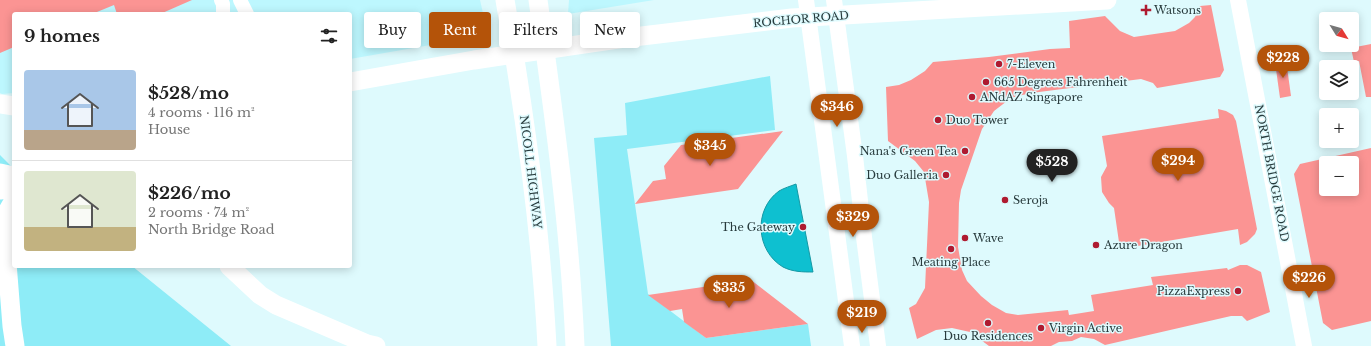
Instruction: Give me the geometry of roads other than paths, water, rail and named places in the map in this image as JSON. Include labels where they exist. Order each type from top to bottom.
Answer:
[{"type":"highway","name":"NICOLL HIGHWAY","points":[[505,0],[525,121],[532,174],[548,346]]},
{"type":"highway","points":[[538,0],[561,171],[572,284],[575,346]]},
{"type":"highway","name":"ROCHOR ROAD","points":[[352,82],[474,60],[625,38],[807,8],[1107,0]]},
{"type":"highway","points":[[0,104],[12,106]]},
{"type":"highway","points":[[0,173],[12,176]]},
{"type":"highway","points":[[0,190],[12,188]]},
{"type":"highway","points":[[12,204],[6,214],[4,225],[15,346]]},
{"type":"highway","points":[[231,268],[249,285],[276,305],[367,344],[376,346]]},
{"type":"main road","name":"NORTH BRIDGE ROAD","points":[[1238,0],[1304,346]]},
{"type":"main road","points":[[807,8],[852,346]]},
{"type":"main road","points":[[835,8],[878,346]]},
{"type":"street","points":[[221,0],[223,4],[223,12]]},
{"type":"street","points":[[240,0],[246,12]]},
{"type":"place","name":"Watsons","points":[[1146,10]]},
{"type":"place","name":"7-Eleven","points":[[999,64]]},
{"type":"place","name":"665 Degrees Fahrenheit","points":[[986,82]]},
{"type":"place","name":"ANdAZ Singapore","points":[[972,97]]},
{"type":"place","name":"Duo Tower","points":[[938,120]]},
{"type":"place","name":"Nana's Green Tea","points":[[965,151]]},
{"type":"place","name":"Duo Galleria","points":[[946,175]]},
{"type":"place","name":"Seroja","points":[[1005,200]]},
{"type":"place","name":"The Gateway","points":[[803,227]]},
{"type":"place","name":"Wave","points":[[965,238]]},
{"type":"place","name":"Azure Dragon","points":[[1096,245]]},
{"type":"place","name":"Meating Place","points":[[951,249]]},
{"type":"place","name":"PizzaExpress","points":[[1238,291]]},
{"type":"place","name":"Duo Residences","points":[[988,323]]},
{"type":"place","name":"Virgin Active","points":[[1041,328]]}]
